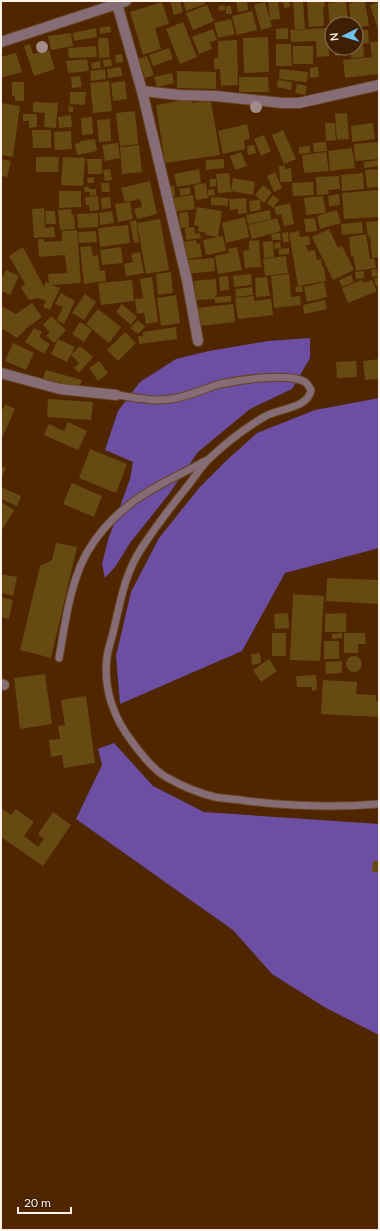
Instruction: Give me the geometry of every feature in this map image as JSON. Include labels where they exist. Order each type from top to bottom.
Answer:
[{"type":"street","points":[[1,42],[122,2],[187,280],[198,341]]},
{"type":"street","points":[[142,91],[180,95],[216,96],[282,103],[299,103],[379,86]]},
{"type":"street","points":[[1,373],[60,389],[116,395]]},
{"type":"lane","points":[[116,395],[148,401],[170,400],[187,396],[221,384],[247,379],[298,379],[305,382],[311,390],[308,398],[303,402],[264,417],[235,437],[209,459],[168,510],[140,550],[131,567],[122,590],[107,657],[106,681],[112,708],[123,730],[141,754],[164,776],[188,788],[214,796],[271,803],[314,805],[379,804]]},
{"type":"lane","points":[[59,658],[76,577],[84,558],[96,539],[110,522],[134,501],[147,492],[209,459]]},
{"type":"shaded area","points":[[310,338],[310,358],[292,389],[250,409],[198,452],[169,494],[130,543],[115,567],[105,578],[102,564],[108,540],[130,479],[133,462],[105,450],[118,411],[140,382],[176,359],[209,351],[268,341]]},
{"type":"shaded area","points":[[379,398],[379,548],[285,573],[242,651],[120,704],[116,656],[131,592],[159,538],[199,488],[257,433],[315,410]]},
{"type":"shaded area","points":[[114,743],[153,786],[204,812],[379,824],[379,1035],[326,1008],[272,974],[233,930],[76,819],[102,765],[98,749]]},
{"type":"building","points":[[170,1],[180,1],[183,12],[174,15]]},
{"type":"building","points":[[183,1],[204,1],[205,4],[186,11]]},
{"type":"building","points":[[236,1],[247,1],[248,10],[238,12]]},
{"type":"building","points":[[268,1],[278,1],[280,19],[270,20]]},
{"type":"building","points":[[283,1],[289,1],[290,7],[284,8]]},
{"type":"building","points":[[293,1],[303,1],[305,29],[295,29]]},
{"type":"building","points":[[324,1],[324,26],[309,27],[307,2]]},
{"type":"building","points":[[346,1],[347,16],[329,16],[328,3]]},
{"type":"building","points":[[365,1],[369,26],[364,26],[364,16],[350,16],[349,3]]},
{"type":"building","points":[[162,2],[169,24],[155,28],[161,49],[143,55],[130,12]]},
{"type":"building","points":[[265,2],[272,27],[261,30],[254,5]]},
{"type":"building","points":[[379,2],[379,33],[370,5]]},
{"type":"building","points":[[207,5],[214,21],[193,30],[186,13]]},
{"type":"building","points":[[225,5],[225,10],[219,11],[219,6]]},
{"type":"building","points":[[226,6],[231,6],[232,14],[226,14]]},
{"type":"building","points":[[252,11],[257,30],[237,35],[232,16]]},
{"type":"building","points":[[231,19],[235,34],[218,38],[214,23]]},
{"type":"building","points":[[183,22],[197,57],[180,64],[166,29]]},
{"type":"building","points":[[110,26],[111,32],[100,34],[99,28]]},
{"type":"building","points":[[96,28],[97,37],[74,41],[73,33]]},
{"type":"building","points":[[288,28],[288,39],[276,39],[276,29]]},
{"type":"building","points":[[324,28],[324,56],[329,56],[317,57],[316,41],[291,42],[290,30]]},
{"type":"building","points":[[213,29],[217,40],[210,42],[212,49],[199,54],[192,37]]},
{"type":"building","points":[[364,30],[368,30],[369,43],[364,44]]},
{"type":"building","points":[[71,33],[73,46],[51,50],[48,36]]},
{"type":"building","points":[[268,37],[269,72],[244,73],[243,38]]},
{"type":"building","points":[[98,38],[108,38],[110,57],[99,58]]},
{"type":"building","points":[[237,40],[238,85],[221,86],[220,69],[214,69],[214,58],[218,58],[218,41]]},
{"type":"building","points":[[379,41],[379,74],[345,78],[343,60],[372,57],[370,42]]},
{"type":"building","points":[[30,44],[33,54],[49,50],[55,69],[34,76],[24,46]]},
{"type":"building","points":[[276,44],[291,44],[292,66],[276,66]]},
{"type":"building","points":[[96,46],[97,57],[69,58],[68,48]]},
{"type":"building","points":[[293,46],[313,46],[313,64],[293,64]]},
{"type":"building","points":[[169,48],[173,59],[153,66],[149,55]]},
{"type":"building","points":[[16,53],[22,72],[1,78],[1,57]]},
{"type":"building","points":[[122,54],[123,62],[116,63],[115,55]]},
{"type":"building","points":[[147,56],[154,75],[145,78],[138,59]]},
{"type":"building","points":[[351,56],[364,56],[364,57],[351,58]]},
{"type":"building","points":[[87,59],[89,71],[68,73],[66,61]]},
{"type":"building","points":[[111,59],[112,66],[104,67],[103,60]]},
{"type":"building","points":[[100,61],[101,68],[92,69],[91,63]]},
{"type":"building","points":[[121,67],[122,76],[108,78],[107,69]]},
{"type":"building","points":[[318,67],[319,77],[310,78],[310,68]]},
{"type":"building","points":[[105,69],[106,79],[91,81],[90,71]]},
{"type":"building","points":[[280,69],[308,72],[307,82],[279,79]]},
{"type":"building","points":[[177,71],[216,72],[216,89],[177,88]]},
{"type":"building","points":[[172,73],[174,83],[157,87],[154,77]]},
{"type":"building","points":[[80,76],[82,87],[72,88],[71,77]]},
{"type":"building","points":[[239,77],[268,77],[269,92],[239,92]]},
{"type":"building","points":[[278,80],[292,82],[291,90],[277,87]]},
{"type":"building","points":[[109,81],[112,111],[93,113],[90,83]]},
{"type":"building","points":[[125,81],[127,99],[113,101],[111,83]]},
{"type":"building","points":[[12,82],[24,82],[24,101],[15,101],[15,96],[12,96]]},
{"type":"building","points":[[297,84],[307,86],[305,95],[295,93]]},
{"type":"building","points":[[70,92],[86,92],[85,105],[70,104]]},
{"type":"building","points":[[191,99],[192,103],[211,101],[220,155],[165,163],[156,105]]},
{"type":"building","points":[[33,102],[58,103],[56,128],[44,127],[45,113],[33,112]]},
{"type":"building","points":[[1,103],[20,106],[13,157],[1,155]]},
{"type":"building","points":[[73,106],[73,112],[69,112],[68,107]]},
{"type":"building","points":[[135,111],[138,144],[120,146],[116,113]]},
{"type":"building","points":[[347,113],[349,139],[337,140],[335,114]]},
{"type":"building","points":[[23,114],[37,114],[37,127],[29,128],[29,121],[23,121]]},
{"type":"building","points":[[71,115],[72,127],[59,128],[58,117]]},
{"type":"building","points":[[92,117],[93,134],[82,135],[81,118]]},
{"type":"building","points":[[110,119],[111,141],[99,142],[97,120]]},
{"type":"building","points":[[325,123],[335,123],[336,140],[326,141]]},
{"type":"building","points":[[373,123],[375,139],[352,142],[351,126]]},
{"type":"building","points":[[247,124],[250,139],[244,140],[245,149],[223,154],[218,131]]},
{"type":"building","points":[[32,130],[51,130],[51,148],[33,148]]},
{"type":"building","points":[[283,130],[296,159],[284,164],[272,135]]},
{"type":"building","points":[[71,131],[72,149],[55,150],[54,132]]},
{"type":"building","points":[[264,135],[271,151],[261,156],[254,139]]},
{"type":"building","points":[[95,139],[97,151],[77,155],[75,144],[80,143],[80,141]]},
{"type":"building","points":[[326,142],[327,151],[314,152],[313,143]]},
{"type":"building","points":[[379,142],[379,159],[355,161],[354,144]]},
{"type":"building","points":[[118,143],[120,158],[105,161],[102,145]]},
{"type":"building","points":[[139,145],[142,172],[122,174],[120,147]]},
{"type":"building","points":[[254,145],[256,153],[248,155],[247,146]]},
{"type":"building","points":[[310,146],[310,153],[299,154],[299,147]]},
{"type":"building","points":[[352,148],[355,168],[330,171],[328,151]]},
{"type":"building","points":[[241,152],[247,166],[235,170],[230,156]]},
{"type":"building","points":[[326,152],[329,171],[304,173],[302,155]]},
{"type":"building","points":[[36,157],[59,157],[58,172],[36,172]]},
{"type":"building","points":[[63,157],[85,158],[83,186],[61,185]]},
{"type":"building","points":[[1,159],[11,161],[7,177],[1,176]]},
{"type":"building","points":[[87,159],[102,159],[102,174],[88,174]]},
{"type":"building","points":[[224,159],[224,168],[206,170],[206,160]]},
{"type":"building","points":[[379,160],[379,166],[364,168],[364,162]]},
{"type":"building","points":[[279,166],[285,166],[285,169],[291,168],[292,182],[280,182]]},
{"type":"building","points":[[110,169],[112,180],[105,181],[103,170]]},
{"type":"building","points":[[199,169],[201,183],[177,187],[174,174]]},
{"type":"building","points":[[379,169],[379,187],[367,188],[365,170]]},
{"type":"building","points":[[275,172],[282,188],[274,192],[267,176]]},
{"type":"building","points":[[229,173],[231,192],[218,193],[216,174]]},
{"type":"building","points":[[363,173],[364,189],[342,191],[341,175]]},
{"type":"building","points":[[339,176],[340,189],[328,190],[329,194],[317,195],[316,177]]},
{"type":"building","points":[[94,177],[94,183],[88,183],[87,178]]},
{"type":"building","points":[[233,178],[255,182],[253,195],[231,191]]},
{"type":"building","points":[[210,179],[216,179],[216,186],[210,187]]},
{"type":"building","points":[[150,181],[157,214],[137,219],[134,209],[142,207],[140,199],[125,202],[121,188]]},
{"type":"building","points":[[313,182],[314,195],[293,196],[292,183]]},
{"type":"building","points":[[101,183],[109,183],[110,192],[102,192]]},
{"type":"building","points":[[206,183],[208,198],[196,200],[194,185]]},
{"type":"building","points":[[263,185],[272,192],[264,203],[255,195]]},
{"type":"building","points":[[171,186],[174,186],[175,196],[168,197],[167,189],[171,189]]},
{"type":"building","points":[[84,187],[96,189],[96,195],[90,196],[90,192],[85,192]]},
{"type":"building","points":[[190,187],[191,194],[181,196],[179,189]]},
{"type":"building","points":[[214,189],[215,195],[208,196],[208,190]]},
{"type":"building","points":[[379,190],[379,217],[344,219],[342,193]]},
{"type":"building","points":[[59,191],[81,191],[81,207],[59,208]]},
{"type":"building","points":[[339,194],[340,205],[329,206],[328,196]]},
{"type":"building","points":[[193,195],[195,209],[173,212],[171,198]]},
{"type":"building","points":[[273,195],[279,200],[273,208],[267,203]]},
{"type":"building","points":[[98,196],[99,210],[90,211],[89,205],[86,205],[85,197]]},
{"type":"building","points":[[323,196],[326,213],[306,215],[304,198]]},
{"type":"building","points":[[110,197],[111,208],[102,209],[101,198]]},
{"type":"building","points":[[211,197],[228,198],[228,206],[211,205]]},
{"type":"building","points":[[246,198],[247,213],[238,214],[238,209],[230,210],[229,199]]},
{"type":"building","points":[[260,200],[261,210],[250,212],[249,201]]},
{"type":"building","points":[[130,202],[133,219],[118,222],[115,204]]},
{"type":"building","points":[[290,203],[294,224],[284,226],[281,214],[276,215],[274,207]]},
{"type":"building","points":[[197,207],[222,211],[218,237],[206,235],[206,233],[198,231],[199,226],[194,225]]},
{"type":"building","points":[[44,208],[45,228],[54,227],[55,237],[34,238],[32,209]]},
{"type":"building","points":[[71,209],[72,215],[74,215],[75,229],[60,230],[58,210]]},
{"type":"building","points":[[270,210],[271,219],[248,224],[246,215]]},
{"type":"building","points":[[337,210],[341,223],[320,229],[317,216]]},
{"type":"building","points":[[45,211],[55,211],[56,224],[46,224]]},
{"type":"building","points":[[112,211],[114,223],[100,225],[99,213]]},
{"type":"building","points":[[188,212],[189,227],[180,228],[179,213]]},
{"type":"building","points":[[98,213],[98,227],[78,228],[77,214]]},
{"type":"building","points":[[245,217],[249,237],[226,243],[222,223]]},
{"type":"building","points":[[277,218],[281,231],[252,239],[248,225]]},
{"type":"building","points":[[315,218],[317,231],[306,232],[304,219]]},
{"type":"building","points":[[160,219],[169,270],[146,274],[137,223]]},
{"type":"building","points":[[136,220],[139,242],[134,243],[130,222]]},
{"type":"building","points":[[379,221],[379,257],[372,258],[370,236],[368,237],[366,222]]},
{"type":"building","points":[[362,222],[363,233],[342,235],[341,224]]},
{"type":"building","points":[[128,225],[130,243],[100,247],[98,228]]},
{"type":"building","points":[[194,227],[195,234],[200,233],[201,238],[186,240],[185,228]]},
{"type":"building","points":[[329,229],[338,248],[342,246],[354,270],[333,280],[312,237]]},
{"type":"building","points":[[77,230],[81,283],[51,285],[60,288],[50,310],[43,307],[46,301],[38,298],[29,300],[21,288],[25,284],[9,256],[23,247],[44,287],[46,281],[49,284],[48,274],[67,273],[65,255],[39,257],[38,239],[44,239],[44,242],[62,241],[62,231]]},
{"type":"building","points":[[96,231],[97,242],[79,243],[78,232]]},
{"type":"building","points":[[299,231],[300,237],[309,236],[310,245],[306,245],[308,251],[315,250],[317,260],[321,259],[326,281],[298,286],[289,233]]},
{"type":"building","points":[[288,232],[289,242],[283,242],[282,233]]},
{"type":"building","points":[[280,233],[281,240],[272,239],[271,234]]},
{"type":"building","points":[[366,234],[370,259],[374,258],[376,268],[356,271],[353,256],[351,256],[349,237]]},
{"type":"building","points":[[223,236],[226,251],[206,255],[203,240]]},
{"type":"building","points":[[196,240],[197,244],[200,244],[202,257],[184,259],[182,242]]},
{"type":"building","points":[[259,240],[261,267],[245,268],[243,251],[249,250],[249,241]]},
{"type":"building","points":[[273,241],[274,257],[264,258],[263,242]]},
{"type":"building","points":[[280,242],[281,248],[275,249],[274,243]]},
{"type":"building","points":[[91,246],[93,256],[98,255],[100,271],[105,270],[106,281],[84,284],[80,247]]},
{"type":"building","points":[[121,247],[123,263],[102,265],[100,250]]},
{"type":"building","points":[[237,247],[242,270],[218,274],[215,256],[229,253],[228,249]]},
{"type":"building","points":[[289,248],[289,254],[279,255],[279,249]]},
{"type":"building","points":[[140,252],[144,273],[126,276],[124,264],[133,262],[131,254]]},
{"type":"building","points":[[286,256],[288,273],[265,276],[263,259]]},
{"type":"building","points":[[214,258],[215,271],[187,274],[186,260]]},
{"type":"building","points":[[377,269],[378,276],[372,277],[371,270]]},
{"type":"building","points":[[6,270],[19,276],[10,295],[1,291],[1,280]]},
{"type":"building","points":[[364,271],[364,278],[356,279],[355,272]]},
{"type":"building","points":[[171,272],[173,293],[158,295],[156,274]]},
{"type":"building","points":[[251,274],[252,285],[234,287],[233,276]]},
{"type":"building","points":[[289,274],[291,297],[300,296],[301,305],[274,308],[271,276]]},
{"type":"building","points":[[351,275],[354,282],[342,287],[339,280]]},
{"type":"building","points":[[228,276],[229,290],[220,291],[219,277]]},
{"type":"building","points":[[152,277],[158,322],[146,324],[144,313],[137,314],[135,299],[143,298],[140,279]]},
{"type":"building","points":[[267,277],[270,296],[256,297],[255,278]]},
{"type":"building","points":[[379,277],[379,285],[376,286],[374,278]]},
{"type":"building","points":[[216,279],[217,295],[214,297],[231,296],[231,302],[215,303],[215,299],[196,300],[194,281]]},
{"type":"building","points":[[132,280],[134,301],[101,305],[98,283]]},
{"type":"building","points":[[362,280],[363,283],[372,280],[377,291],[348,303],[342,288]]},
{"type":"building","points":[[324,282],[327,297],[307,302],[304,287]]},
{"type":"building","points":[[302,286],[303,292],[296,292],[295,287]]},
{"type":"building","points":[[252,287],[253,295],[236,297],[235,289]]},
{"type":"building","points":[[61,293],[75,301],[64,324],[57,320],[63,307],[55,304]]},
{"type":"building","points":[[85,294],[96,302],[84,320],[72,313]]},
{"type":"building","points":[[176,295],[180,323],[161,326],[157,298]]},
{"type":"building","points":[[254,296],[254,301],[271,299],[273,315],[238,319],[235,298]]},
{"type":"building","points":[[325,300],[327,309],[304,314],[303,305]]},
{"type":"building","points":[[32,303],[42,317],[27,328],[17,338],[3,329],[1,332],[1,306],[16,314]]},
{"type":"building","points":[[122,304],[137,317],[131,325],[116,312]]},
{"type":"building","points":[[233,304],[235,322],[199,326],[197,308]]},
{"type":"building","points":[[98,309],[121,327],[109,343],[86,324]]},
{"type":"building","points":[[51,316],[66,330],[54,343],[46,336],[50,332],[43,325]]},
{"type":"building","points":[[138,320],[145,327],[138,334],[130,328]]},
{"type":"building","points":[[80,322],[92,330],[84,342],[72,334]]},
{"type":"building","points":[[176,327],[177,339],[139,344],[138,336],[143,336],[143,332]]},
{"type":"building","points":[[34,328],[42,332],[39,337],[50,344],[44,354],[25,342]]},
{"type":"building","points":[[125,332],[136,343],[118,361],[107,350]]},
{"type":"building","points":[[58,339],[75,347],[67,362],[51,354]]},
{"type":"building","points":[[13,343],[34,353],[26,370],[5,361]]},
{"type":"building","points":[[80,346],[93,357],[79,373],[74,368],[79,363],[71,355]]},
{"type":"building","points":[[379,359],[379,379],[365,380],[363,361]]},
{"type":"building","points":[[99,361],[108,373],[98,381],[89,368]]},
{"type":"building","points":[[356,361],[357,377],[337,378],[336,362]]},
{"type":"building","points":[[46,370],[82,380],[79,389],[43,378]]},
{"type":"building","points":[[48,399],[93,402],[91,420],[47,417]]},
{"type":"building","points":[[5,404],[15,409],[1,440],[1,413]]},
{"type":"building","points":[[68,422],[87,431],[78,450],[44,435],[49,424],[64,431]]},
{"type":"building","points":[[90,449],[127,464],[116,493],[79,478]]},
{"type":"building","points":[[1,466],[6,468],[1,479]]},
{"type":"building","points":[[72,483],[102,496],[94,517],[63,504]]},
{"type":"building","points":[[1,487],[21,496],[17,506],[1,499]]},
{"type":"building","points":[[1,502],[14,510],[1,532]]},
{"type":"building","points":[[56,543],[77,547],[51,658],[20,650],[40,566],[52,560]]},
{"type":"building","points":[[1,574],[17,577],[13,596],[1,593]]},
{"type":"building","points":[[327,578],[379,580],[379,604],[326,601]]},
{"type":"building","points":[[293,594],[324,596],[320,661],[290,660]]},
{"type":"building","points":[[1,597],[13,600],[9,619],[1,617]]},
{"type":"building","points":[[288,613],[289,628],[275,629],[274,614]]},
{"type":"building","points":[[346,613],[346,632],[325,632],[325,614]]},
{"type":"building","points":[[272,633],[286,633],[286,656],[272,656]]},
{"type":"building","points":[[342,633],[342,638],[332,639],[332,634]]},
{"type":"building","points":[[344,633],[365,633],[366,644],[358,644],[358,653],[344,653]]},
{"type":"building","points":[[324,641],[339,641],[339,659],[324,659]]},
{"type":"building","points":[[260,653],[261,663],[252,665],[251,654]]},
{"type":"building","points":[[351,656],[357,656],[362,661],[360,670],[357,672],[351,672],[346,667],[346,661]]},
{"type":"building","points":[[269,659],[277,671],[261,682],[253,670]]},
{"type":"building","points":[[342,661],[342,673],[326,674],[325,662]]},
{"type":"building","points":[[45,674],[52,724],[20,729],[14,678]]},
{"type":"building","points":[[316,675],[317,690],[312,691],[312,687],[297,687],[296,676]]},
{"type":"building","points":[[323,680],[357,682],[356,694],[376,695],[376,701],[379,701],[379,717],[321,714]]},
{"type":"building","points":[[86,696],[95,763],[64,768],[62,755],[51,757],[49,740],[60,739],[58,726],[65,725],[61,700]]},
{"type":"building","points":[[1,808],[11,815],[16,809],[34,822],[24,836],[38,847],[44,839],[38,834],[53,812],[71,825],[43,866],[1,837]]},
{"type":"building","points":[[373,861],[379,861],[379,872],[372,872]]}]
